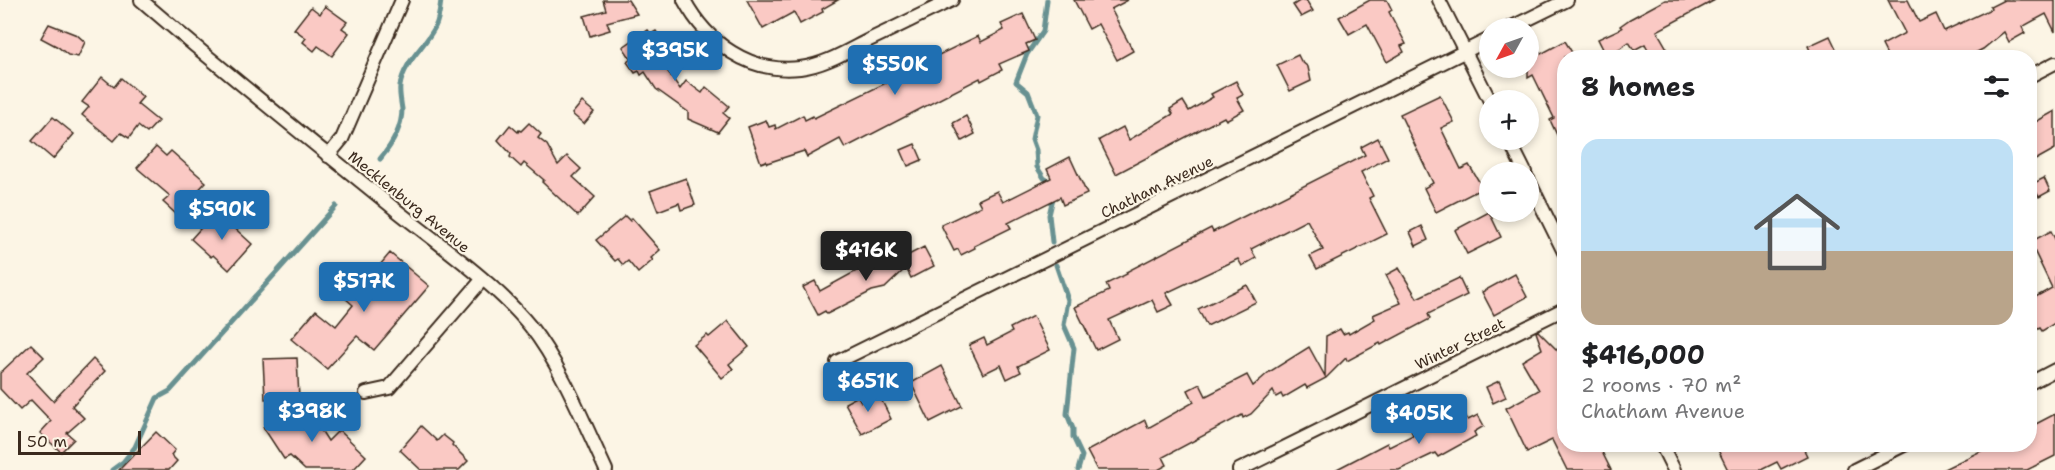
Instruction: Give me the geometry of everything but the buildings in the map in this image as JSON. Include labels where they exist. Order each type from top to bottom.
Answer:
[{"type":"street","name":"Mecklenburg Avenue","points":[[141,0],[209,59],[482,280],[514,309],[538,337],[554,363],[606,470]]},
{"type":"street","points":[[328,156],[342,139],[402,0]]},
{"type":"street","points":[[684,0],[700,26],[713,40],[747,60],[771,67],[786,68],[806,67],[828,60],[952,0]]},
{"type":"street","points":[[1439,0],[1484,90]]},
{"type":"street","points":[[1530,18],[1567,0]]},
{"type":"street","name":"Chatham Avenue","points":[[837,362],[1479,44]]},
{"type":"street","points":[[2037,72],[2055,63]]},
{"type":"street","points":[[1539,201],[1557,238]]},
{"type":"street","points":[[366,393],[389,388],[482,280]]},
{"type":"street","name":"Winter Street","points":[[1239,470],[1557,312]]},
{"type":"street","points":[[2037,379],[2055,370]]},
{"type":"street","points":[[1665,452],[1674,470]]},
{"type":"street","points":[[1854,470],[1890,452]]},
{"type":"waterway","points":[[380,159],[392,142],[400,123],[402,77],[435,27],[441,0]]},
{"type":"waterway","points":[[1047,0],[1043,31],[1027,54],[1016,82],[1028,92],[1037,115],[1032,139],[1036,150],[1037,167],[1044,178],[1052,183]]},
{"type":"waterway","points":[[1052,242],[1049,215],[1054,194]]},
{"type":"waterway","points":[[112,470],[123,462],[135,447],[157,398],[170,391],[336,206]]},
{"type":"waterway","points":[[1056,265],[1068,300],[1064,325],[1074,348],[1067,414],[1073,429],[1073,437],[1082,456],[1078,470]]}]
